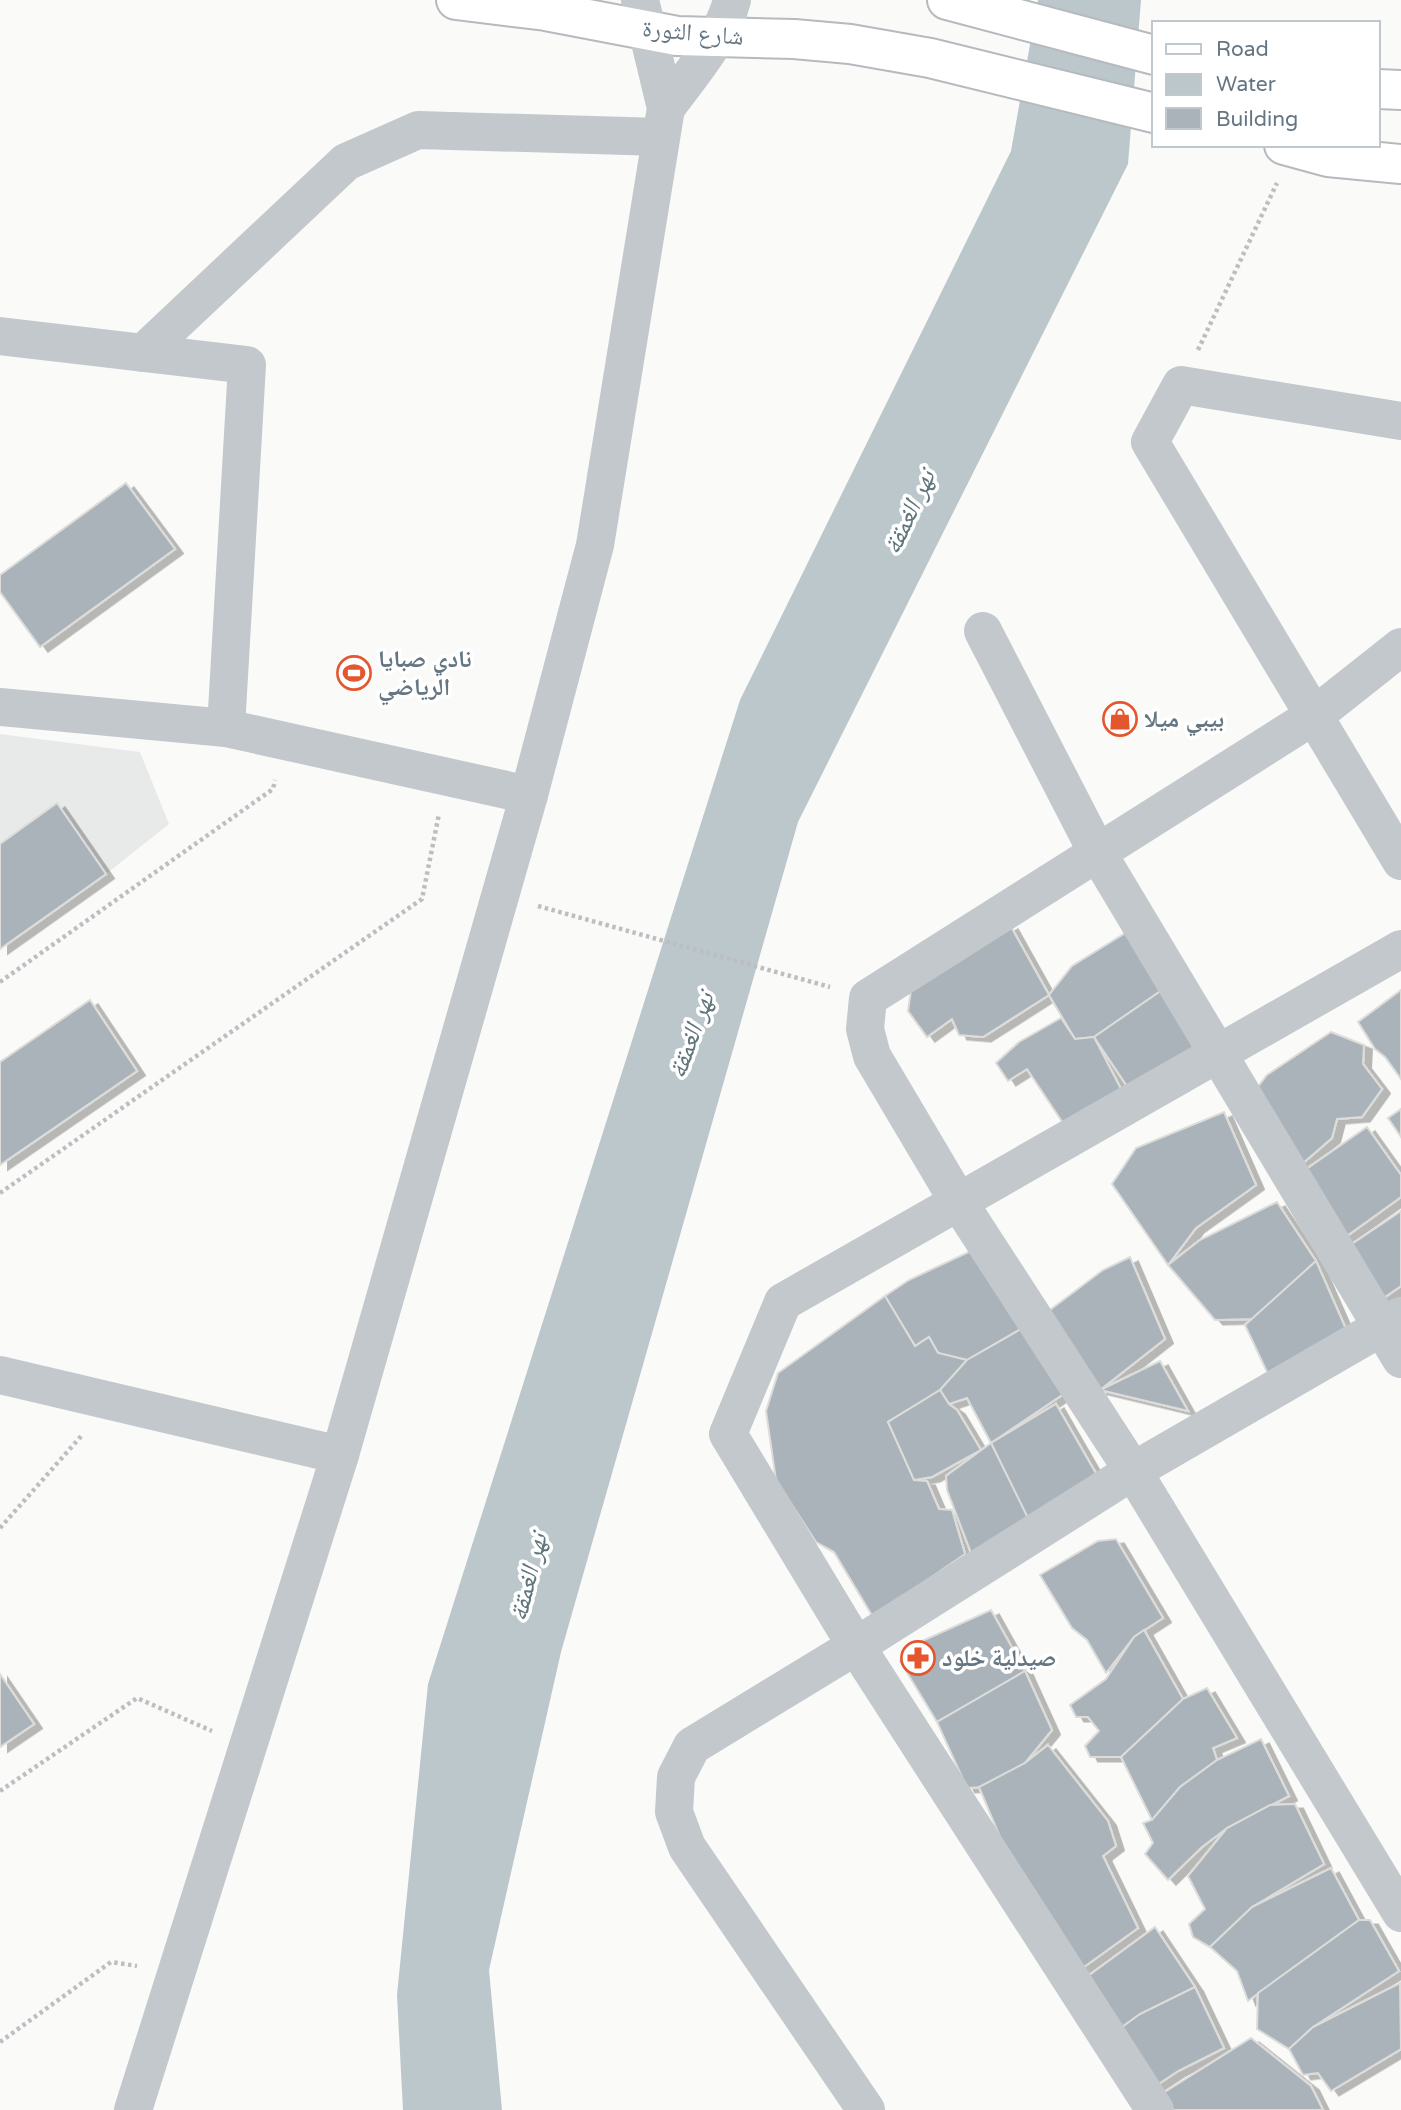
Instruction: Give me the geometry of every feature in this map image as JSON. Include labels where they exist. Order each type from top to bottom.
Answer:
[{"type":"main road","name":"شارع الثورة","points":[[456,0],[546,11],[643,16],[677,36],[794,39],[850,44],[930,58],[1152,113]]},
{"type":"main road","points":[[947,0],[1152,54]]},
{"type":"main road","points":[[1380,89],[1401,90]]},
{"type":"main road","points":[[1293,147],[1328,157],[1401,164]]},
{"type":"street","points":[[664,123],[729,14],[732,0]]},
{"type":"street","points":[[134,2110],[340,1455],[529,795],[595,545],[664,123],[643,16]]},
{"type":"street","points":[[143,353],[346,162],[418,130],[664,123]]},
{"type":"street","points":[[0,336],[247,365],[226,729]]},
{"type":"street","points":[[1401,421],[1181,386],[1150,442],[1401,861]]},
{"type":"street","points":[[984,631],[1097,852],[1218,1054],[1391,1321],[1401,1359]]},
{"type":"street","points":[[1401,647],[1315,715],[868,998],[865,1029],[872,1056],[958,1201],[1133,1471],[1401,1913]]},
{"type":"street","points":[[0,707],[226,729],[529,795]]},
{"type":"street","points":[[1155,2110],[856,1646],[728,1434],[783,1302],[1401,948]]},
{"type":"street","points":[[866,2110],[687,1847],[674,1812],[676,1777],[692,1746],[1133,1471],[1391,1321]]},
{"type":"street","points":[[0,1375],[340,1455]]},
{"type":"path","points":[[1181,386],[1289,147]]},
{"type":"path","points":[[0,982],[273,789],[281,741]]},
{"type":"path","points":[[0,1193],[422,899],[447,777]]},
{"type":"path","points":[[500,896],[868,998]]},
{"type":"path","points":[[0,1528],[112,1401]]},
{"type":"path","points":[[0,1791],[137,1698],[248,1747]]},
{"type":"path","points":[[0,2042],[111,1962],[176,1973]]},
{"type":"shaded area","points":[[0,734],[140,752],[169,824],[106,874],[0,949]]},
{"type":"water","name":"نهر الغمقة","points":[[1038,0],[1141,0],[1128,164],[798,822],[561,1652],[489,1970],[502,2110],[403,2110],[397,1995],[428,1684],[740,700],[1011,151]]},
{"type":"building","points":[[126,483],[175,549],[40,647],[0,592],[0,575]]},
{"type":"building","points":[[57,803],[106,874],[0,949],[0,844]]},
{"type":"building","points":[[1010,925],[1049,995],[983,1037],[959,1035],[952,1019],[927,1037],[908,1011],[912,983]]},
{"type":"building","points":[[1132,929],[1165,988],[1094,1037],[1075,1039],[1049,995],[1072,966]]},
{"type":"building","points":[[1165,988],[1197,1052],[1131,1092],[1094,1037]]},
{"type":"building","points":[[1401,990],[1401,1079],[1385,1057],[1375,1049],[1358,1022]]},
{"type":"building","points":[[90,1000],[137,1071],[0,1165],[0,1062]]},
{"type":"building","points":[[1061,1018],[1075,1039],[1094,1037],[1121,1089],[1063,1123],[1027,1069],[1008,1081],[996,1063],[1019,1042]]},
{"type":"building","points":[[1331,1032],[1364,1045],[1363,1064],[1382,1089],[1362,1117],[1337,1119],[1332,1138],[1287,1177],[1242,1107],[1267,1075]]},
{"type":"building","points":[[1401,1109],[1401,1137],[1388,1118]]},
{"type":"building","points":[[1224,1112],[1256,1185],[1196,1228],[1168,1265],[1112,1184],[1136,1148]]},
{"type":"building","points":[[1367,1127],[1401,1175],[1401,1197],[1326,1251],[1305,1170]]},
{"type":"building","points":[[1277,1202],[1316,1261],[1253,1319],[1215,1320],[1168,1265],[1200,1240]]},
{"type":"building","points":[[1401,1211],[1401,1286],[1366,1310],[1337,1254]]},
{"type":"building","points":[[975,1249],[1021,1329],[967,1360],[938,1353],[929,1337],[915,1346],[885,1296],[909,1280]]},
{"type":"building","points":[[1130,1257],[1165,1339],[1100,1390],[1046,1313],[1103,1270]]},
{"type":"building","points":[[1316,1261],[1346,1329],[1268,1374],[1245,1325]]},
{"type":"building","points":[[885,1296],[915,1346],[929,1337],[938,1353],[967,1360],[940,1390],[888,1422],[914,1480],[927,1481],[939,1509],[952,1510],[965,1554],[873,1617],[834,1552],[816,1542],[776,1480],[766,1411],[778,1373]]},
{"type":"building","points":[[1021,1329],[1065,1393],[991,1443],[967,1398],[949,1404],[940,1390],[967,1360]]},
{"type":"building","points":[[1160,1361],[1188,1411],[1100,1390]]},
{"type":"building","points":[[940,1390],[949,1404],[957,1410],[981,1450],[932,1477],[914,1480],[888,1422]]},
{"type":"building","points":[[1056,1404],[1098,1477],[1030,1523],[991,1443]]},
{"type":"building","points":[[991,1443],[1028,1518],[973,1558],[947,1490],[946,1476]]},
{"type":"building","points":[[1116,1539],[1163,1618],[1134,1637],[1106,1673],[1087,1640],[1072,1628],[1040,1575],[1098,1541]]},
{"type":"building","points":[[991,1610],[1025,1671],[937,1722],[900,1661],[911,1646]]},
{"type":"building","points":[[1144,1630],[1183,1699],[1121,1757],[1090,1757],[1085,1746],[1099,1731],[1088,1717],[1076,1717],[1070,1705],[1106,1679],[1134,1637]]},
{"type":"building","points":[[1025,1671],[1052,1730],[1025,1763],[984,1787],[967,1788],[937,1722]]},
{"type":"building","points":[[0,1674],[34,1724],[0,1747]]},
{"type":"building","points":[[1207,1688],[1237,1738],[1213,1748],[1217,1760],[1180,1787],[1152,1820],[1121,1757],[1183,1699]]},
{"type":"building","points":[[1261,1739],[1289,1796],[1227,1828],[1202,1847],[1168,1880],[1145,1854],[1153,1843],[1143,1823],[1152,1820],[1180,1787],[1217,1760]]},
{"type":"building","points":[[1048,1745],[1108,1821],[1116,1846],[1103,1856],[1138,1928],[1070,1977],[1005,1849],[979,1787],[1025,1763]]},
{"type":"building","points":[[1295,1804],[1324,1864],[1252,1907],[1210,1947],[1193,1937],[1189,1924],[1205,1909],[1188,1876],[1227,1828],[1270,1805]]},
{"type":"building","points":[[1331,1868],[1359,1920],[1248,2001],[1237,1971],[1210,1947],[1252,1907]]},
{"type":"building","points":[[1359,1920],[1370,1920],[1399,1971],[1313,2027],[1289,2049],[1257,2029],[1258,1993]]},
{"type":"building","points":[[1155,1927],[1195,1987],[1140,2014],[1111,2035],[1084,1979]]},
{"type":"building","points":[[1400,1983],[1401,2049],[1331,2091],[1318,2073],[1303,2075],[1289,2049],[1313,2027]]},
{"type":"building","points":[[1195,1987],[1224,2048],[1178,2071],[1151,2089],[1111,2035],[1140,2014]]},
{"type":"building","points":[[1251,2038],[1311,2086],[1323,2110],[1170,2110],[1160,2095]]},
{"type":"place","name":"نادي صبايا الرياضي","points":[[354,673]]},
{"type":"place","name":"بيبي ميلا","points":[[1120,719]]},
{"type":"place","name":"صيدلية خلود","points":[[918,1658]]}]
